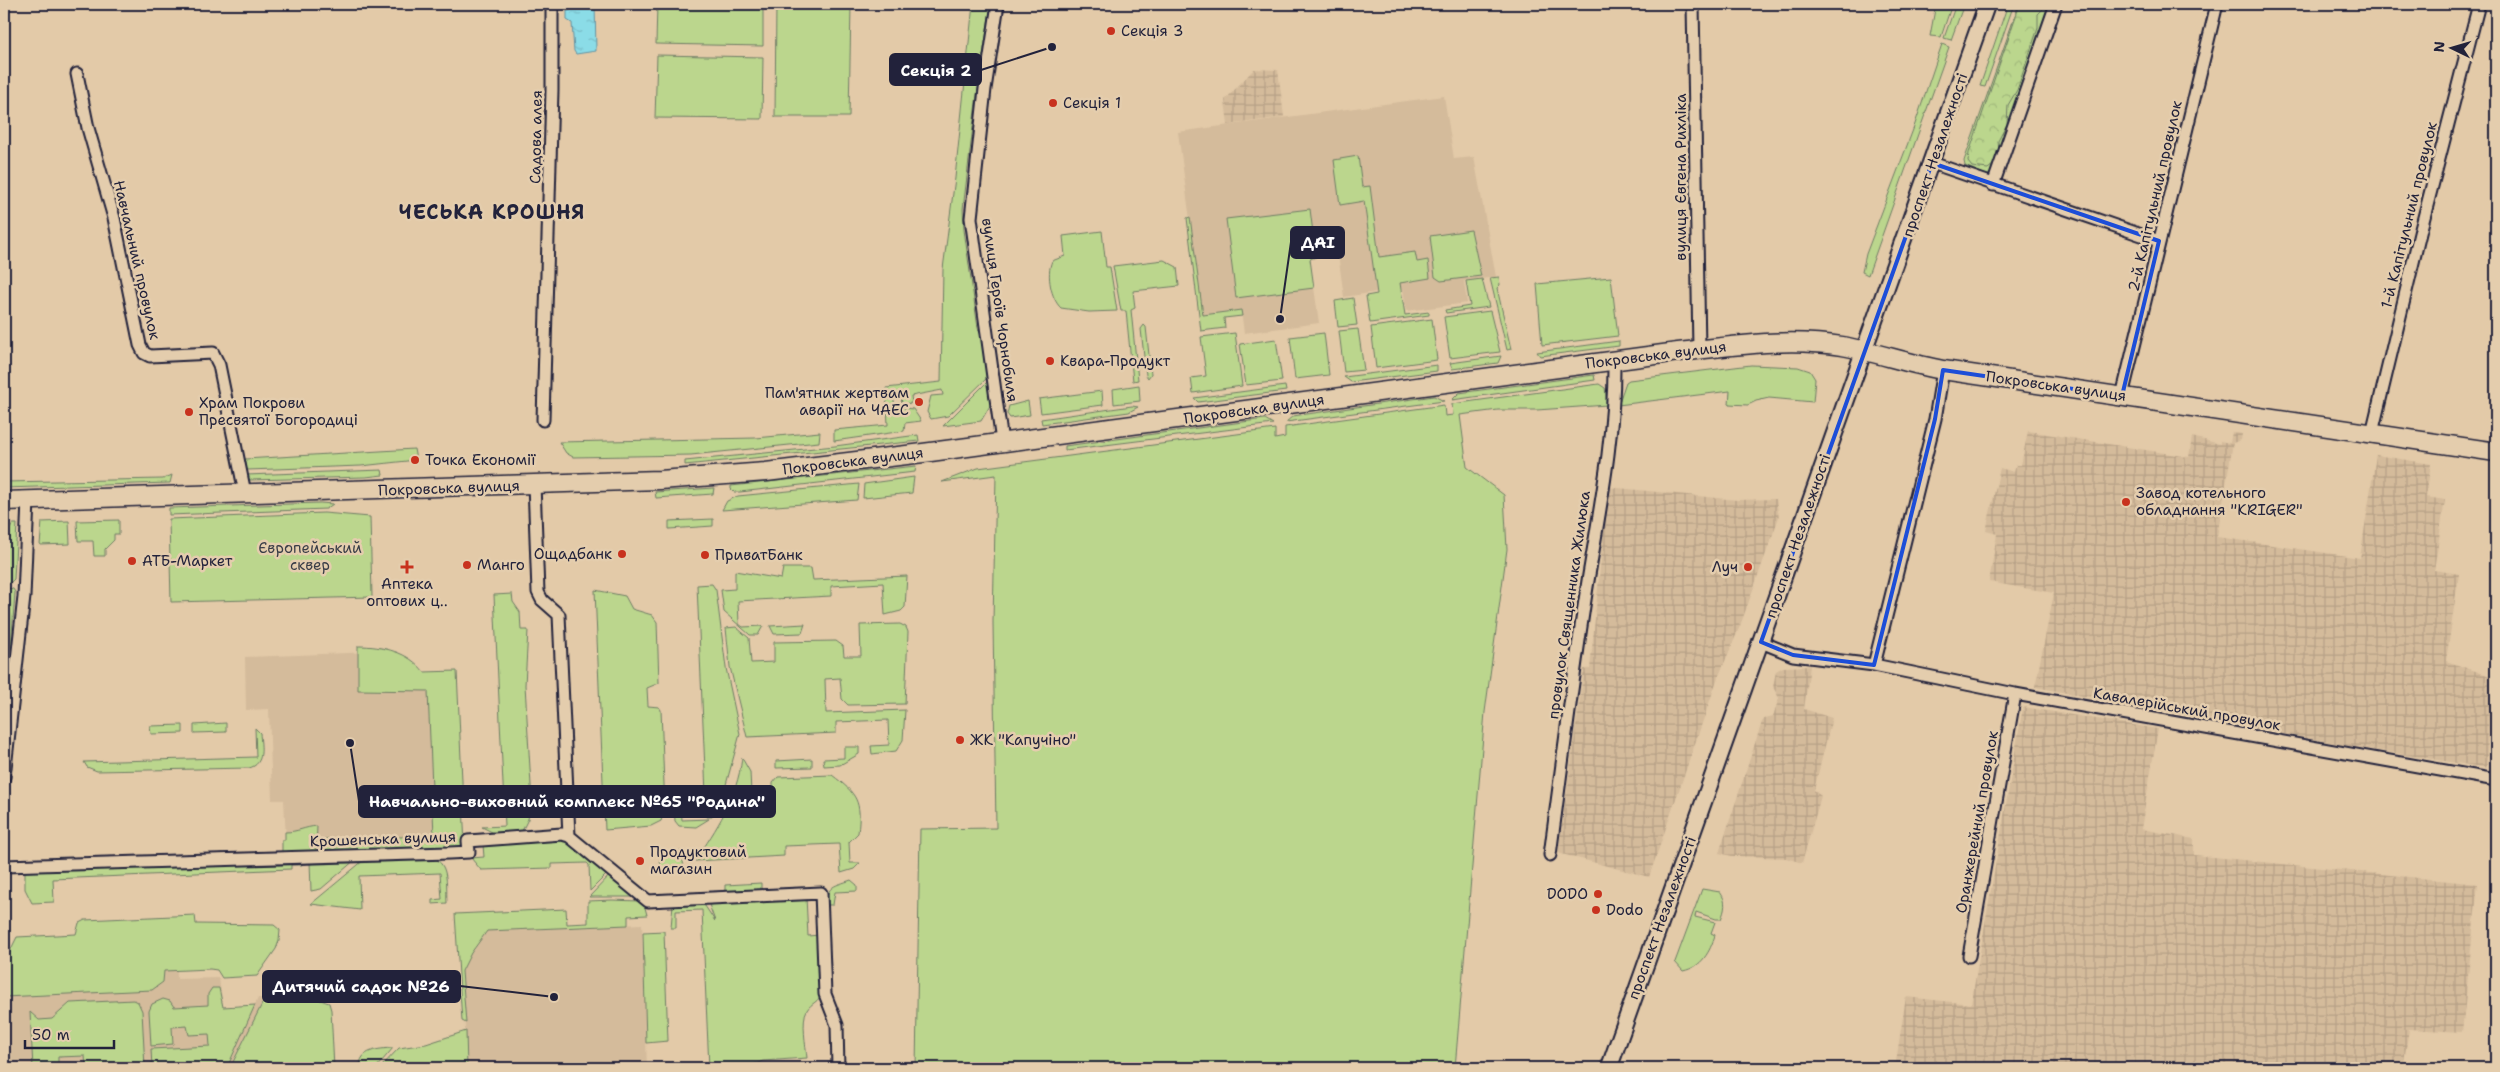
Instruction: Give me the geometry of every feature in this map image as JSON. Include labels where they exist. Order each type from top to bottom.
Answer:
[{"type":"highway","name":"Покровська вулиця","points":[[4,501],[660,480],[766,472],[1614,360],[1758,343],[1797,342],[1864,350],[1917,365],[1943,370],[2496,452]]},
{"type":"main road","name":"проспект Незалежності","points":[[1609,1068],[1988,4]]},
{"type":"street","name":"Садова алея","points":[[543,420],[552,109],[552,4]]},
{"type":"street","name":"вулиця Героїв Чорнобиля","points":[[998,4],[985,89],[971,218],[1002,442]]},
{"type":"street","name":"вулиця Євгена Рихліка","points":[[1694,4],[1699,350]]},
{"type":"street","points":[[1993,185],[2056,4]]},
{"type":"street","name":"2-й Капітульний провулок","points":[[2122,396],[2217,4]]},
{"type":"street","name":"1-й Капітульний провулок","points":[[2372,433],[2420,229],[2478,4]]},
{"type":"street","name":"Навчальний провулок","points":[[77,74],[88,128],[114,218],[140,345],[144,353],[150,356],[213,353],[219,365],[245,493]]},
{"type":"street","points":[[1932,163],[2159,241]]},
{"type":"street","name":"провулок Священника Жилюка","points":[[1550,854],[1574,668],[1600,504],[1612,405],[1614,360]]},
{"type":"street","points":[[1874,665],[1935,419],[1943,370]]},
{"type":"street","points":[[534,484],[538,592],[542,600],[559,615],[569,836],[648,901],[820,894],[825,994],[836,1025],[838,1068]]},
{"type":"street","points":[[4,777],[24,597],[28,500]]},
{"type":"street","name":"Кавалерійський провулок","points":[[1760,642],[1793,654],[1874,665],[2015,694],[2496,780]]},
{"type":"street","name":"Оранжерейний провулок","points":[[1969,956],[2015,694]]},
{"type":"street","name":"Крошенська вулиця","points":[[4,866],[469,852],[468,841],[562,834],[569,836]]},
{"type":"highlighted area","points":[[1932,163],[2159,241],[2122,396],[1943,370],[1935,419],[1874,665],[1793,655],[1761,642]]},
{"type":"shaded area","points":[[1254,69],[1278,70],[1284,117],[1228,125],[1225,100]]},
{"type":"shaded area","points":[[1444,96],[1454,159],[1474,157],[1496,277],[1464,281],[1467,303],[1406,311],[1403,288],[1344,297],[1338,254],[1310,259],[1319,323],[1244,333],[1241,310],[1203,315],[1178,132]]},
{"type":"shaded area","points":[[2028,431],[2189,457],[2192,437],[2220,444],[2220,441],[2230,443],[2232,432],[2242,434],[2241,440],[2233,443],[2217,537],[2360,558],[2376,455],[2431,464],[2426,497],[2445,500],[2434,570],[2459,574],[2446,661],[2490,676],[2487,768],[2338,744],[2035,687],[2054,593],[1989,582],[1997,534],[1986,531],[2000,468],[2014,472],[2016,465],[2021,465]]},
{"type":"shaded area","points":[[1608,487],[1737,500],[1776,499],[1779,517],[1740,626],[1717,680],[1649,877],[1558,853],[1584,669],[1590,669]]},
{"type":"shaded area","points":[[372,652],[428,681],[434,836],[286,840],[284,800],[272,800],[269,709],[246,710],[245,657]]},
{"type":"shaded area","points":[[1810,666],[1804,709],[1832,718],[1814,790],[1821,796],[1802,863],[1786,858],[1732,856],[1719,853],[1762,722],[1765,718],[1773,716],[1779,698],[1773,687],[1776,671],[1783,667]]},
{"type":"shaded area","points":[[2023,707],[2158,729],[2141,829],[2194,839],[2194,855],[2478,884],[2462,1032],[2409,1029],[2403,1068],[1895,1068],[1906,997],[1971,1004]]},
{"type":"shaded area","points":[[642,924],[647,1068],[467,1068],[462,971],[471,953],[487,931]]},
{"type":"shaded area","points":[[177,968],[177,979],[219,978],[223,1007],[255,1005],[258,998],[298,1000],[295,1068],[4,1068],[4,970]]},
{"type":"green space","points":[[657,4],[763,4],[763,46],[656,44]]},
{"type":"green space","points":[[776,4],[851,4],[849,117],[775,117]]},
{"type":"green space","points":[[973,4],[991,4],[977,94],[963,209],[964,230],[978,328],[988,377],[948,416],[931,419],[927,412],[931,396],[943,395],[942,390],[911,396],[912,403],[902,404],[901,397],[893,398],[896,407],[913,409],[921,421],[905,423],[904,431],[834,441],[834,430],[888,425],[886,388],[941,382],[943,269],[955,178]]},
{"type":"green space","points":[[1936,4],[1952,4],[1941,37],[1930,36]]},
{"type":"green space","points":[[1956,4],[1964,4],[1951,40],[1944,38]]},
{"type":"green space","points":[[2008,4],[2014,4],[1985,87],[1980,86]]},
{"type":"green space","points":[[2019,4],[2051,4],[1991,177],[1965,166],[1964,161]]},
{"type":"green space","points":[[2020,4],[2048,4],[2038,14],[2038,28],[2017,90],[2008,105],[2007,124],[1998,141],[1999,151],[1994,164],[1988,169],[1972,167],[1968,162],[1969,153]]},
{"type":"green space","points":[[1942,44],[1949,47],[1868,275],[1862,272],[1866,254],[1914,127]]},
{"type":"green space","points":[[657,55],[763,57],[762,119],[655,118]]},
{"type":"green space","points":[[1358,156],[1362,187],[1370,186],[1379,257],[1415,252],[1417,262],[1428,260],[1430,278],[1400,283],[1405,315],[1429,312],[1429,315],[1370,323],[1366,296],[1377,294],[1364,201],[1340,205],[1334,160]]},
{"type":"green space","points":[[1310,209],[1316,257],[1310,259],[1314,288],[1236,298],[1226,219]]},
{"type":"green space","points":[[1190,217],[1203,315],[1241,310],[1242,316],[1224,318],[1225,328],[1201,331],[1187,218]]},
{"type":"green space","points":[[1471,230],[1481,276],[1441,281],[1435,277],[1430,236]]},
{"type":"green space","points":[[1102,231],[1106,267],[1110,267],[1117,311],[1089,312],[1061,308],[1052,293],[1049,273],[1052,261],[1065,256],[1063,236]]},
{"type":"green space","points":[[1164,260],[1177,267],[1179,286],[1133,291],[1135,308],[1131,310],[1138,380],[1133,381],[1126,311],[1121,311],[1113,266]]},
{"type":"green space","points":[[1499,277],[1500,285],[1497,288],[1511,349],[1507,350],[1490,278]]},
{"type":"green space","points":[[1611,277],[1618,336],[1542,345],[1537,284]]},
{"type":"green space","points":[[1482,279],[1489,307],[1446,313],[1445,310],[1470,306],[1466,281]]},
{"type":"green space","points":[[1353,298],[1357,325],[1338,327],[1335,301]]},
{"type":"green space","points":[[1490,311],[1500,352],[1450,358],[1444,317]]},
{"type":"green space","points":[[1432,319],[1437,360],[1376,368],[1371,327]]},
{"type":"green space","points":[[1144,325],[1146,327],[1151,374],[1148,378],[1146,375],[1141,329]]},
{"type":"green space","points":[[1358,329],[1364,370],[1344,372],[1339,331]]},
{"type":"green space","points":[[1235,333],[1242,386],[1193,393],[1191,378],[1206,376],[1201,337]]},
{"type":"green space","points":[[1324,333],[1329,375],[1295,379],[1290,337]]},
{"type":"green space","points":[[1276,339],[1282,381],[1246,385],[1240,344]]},
{"type":"green space","points":[[1619,341],[1619,346],[1540,356],[1537,352]]},
{"type":"green space","points":[[1501,356],[1498,363],[1452,369],[1450,363]]},
{"type":"green space","points":[[1437,365],[1437,371],[1351,382],[1344,377]]},
{"type":"green space","points":[[1751,365],[1798,367],[1810,371],[1815,379],[1813,402],[1769,398],[1748,405],[1729,404],[1730,391],[1618,405],[1626,382],[1629,380]]},
{"type":"green space","points":[[1594,375],[1595,380],[1452,400],[1459,393]]},
{"type":"green space","points":[[988,381],[991,404],[981,421],[943,426]]},
{"type":"green space","points":[[1599,384],[1605,388],[1607,405],[1537,410],[1498,410],[1460,415],[1467,467],[1504,495],[1507,549],[1485,712],[1455,1068],[916,1068],[920,829],[996,828],[993,622],[996,475],[942,482],[978,468],[1275,429],[1275,439],[1285,437],[1285,427],[1444,405],[1445,416],[1453,415],[1452,404]]},
{"type":"green space","points":[[1139,385],[1140,401],[1114,404],[1113,389]]},
{"type":"green space","points":[[1285,386],[1286,391],[1198,402],[1194,398]]},
{"type":"green space","points":[[1102,391],[1103,405],[1041,413],[1039,399]]},
{"type":"green space","points":[[1434,396],[1444,401],[1286,422],[1293,416]]},
{"type":"green space","points":[[1028,401],[1030,415],[1010,418],[1007,414],[1009,406]]},
{"type":"green space","points":[[1132,406],[1138,407],[1129,412],[1042,424],[1041,419]]},
{"type":"green space","points":[[1265,419],[1273,424],[1065,450],[1065,446]]},
{"type":"green space","points":[[820,432],[819,442],[691,455],[573,457],[566,453],[559,442],[756,438]]},
{"type":"green space","points":[[918,435],[919,441],[685,465],[685,461],[835,446]]},
{"type":"green space","points":[[414,449],[416,460],[361,466],[247,470],[245,459]]},
{"type":"green space","points":[[916,466],[915,472],[740,492],[734,492],[731,489],[731,486]]},
{"type":"green space","points":[[382,470],[383,475],[366,477],[250,480],[246,475]]},
{"type":"green space","points":[[172,475],[170,483],[4,488],[4,482],[163,479]]},
{"type":"green space","points":[[914,477],[912,493],[863,498],[864,484]]},
{"type":"green space","points":[[859,484],[857,500],[722,510],[727,501],[738,496]]},
{"type":"green space","points":[[714,488],[713,494],[656,498],[655,492]]},
{"type":"green space","points":[[333,504],[326,509],[169,515],[169,508]]},
{"type":"green space","name":"Європейський сквер","points":[[324,513],[370,517],[372,597],[171,602],[169,519]]},
{"type":"green space","points":[[713,519],[713,526],[669,529],[669,521]]},
{"type":"green space","points":[[119,520],[119,534],[114,534],[114,540],[105,549],[105,556],[94,556],[93,541],[78,541],[77,521]]},
{"type":"green space","points":[[69,521],[70,544],[40,545],[42,522]]},
{"type":"green space","points":[[13,524],[17,524],[14,579],[10,583],[4,583],[4,538]]},
{"type":"green space","points":[[783,568],[811,568],[813,580],[907,576],[905,607],[901,611],[885,615],[883,583],[831,586],[831,596],[738,601],[739,624],[743,627],[763,626],[758,635],[750,635],[724,612],[721,590],[735,589],[735,571],[781,579]]},
{"type":"green space","points":[[712,584],[716,590],[726,668],[740,734],[722,799],[712,817],[707,817],[697,585]]},
{"type":"green space","points":[[8,588],[13,589],[15,592],[11,648],[7,651],[3,619],[4,601]]},
{"type":"green space","points":[[595,590],[625,596],[632,609],[652,615],[657,622],[659,683],[647,688],[648,706],[659,707],[661,710],[665,809],[661,821],[651,826],[605,830]]},
{"type":"green space","points":[[512,594],[513,602],[520,612],[521,630],[528,630],[525,685],[532,802],[528,819],[522,831],[498,835],[482,827],[505,826],[494,595]]},
{"type":"green space","points":[[805,624],[802,633],[774,634],[770,626]]},
{"type":"green space","points":[[900,624],[906,627],[908,632],[905,704],[848,705],[842,699],[840,678],[825,679],[826,713],[905,710],[903,740],[896,751],[872,754],[871,746],[889,745],[888,720],[836,722],[836,733],[747,737],[730,667],[726,628],[736,627],[749,638],[751,663],[774,662],[774,642],[836,641],[843,646],[844,656],[861,656],[860,625]]},
{"type":"green space","points":[[358,646],[377,647],[403,655],[418,665],[424,672],[457,671],[465,847],[323,852],[324,839],[434,836],[428,691],[358,690]]},
{"type":"green space","points":[[226,723],[226,732],[194,733],[194,725]]},
{"type":"green space","points":[[183,725],[183,733],[151,734],[150,726]]},
{"type":"green space","points":[[255,728],[260,733],[261,754],[258,763],[249,768],[97,771],[87,767],[84,762],[256,757]]},
{"type":"green space","points":[[844,747],[859,747],[859,754],[840,765],[824,766],[823,759],[844,758]]},
{"type":"green space","points":[[742,758],[750,772],[751,793],[773,792],[773,783],[778,777],[832,775],[847,788],[856,799],[859,813],[858,833],[849,842],[850,863],[860,863],[854,869],[841,873],[839,844],[784,846],[784,856],[695,861],[731,799]]},
{"type":"green space","points":[[812,759],[812,767],[776,768],[776,761]]},
{"type":"green space","points":[[674,806],[681,806],[682,820],[709,819],[696,827],[679,826],[675,821]]},
{"type":"green space","points":[[317,826],[316,852],[282,853],[282,840],[285,840],[285,832]]},
{"type":"green space","points":[[570,838],[610,871],[590,891],[589,865],[587,863],[552,864],[552,868],[481,870],[471,858],[484,857],[483,845]]},
{"type":"green space","points":[[682,851],[684,871],[661,872],[660,858],[663,854]]},
{"type":"green space","points":[[433,858],[442,865],[445,871],[447,903],[432,904],[432,900],[442,899],[440,873],[359,876],[360,910],[311,904],[364,860]]},
{"type":"green space","points":[[355,860],[321,889],[311,891],[310,861]]},
{"type":"green space","points":[[302,861],[302,865],[291,865],[291,869],[53,879],[54,902],[32,903],[25,889],[25,870]]},
{"type":"green space","points":[[612,873],[640,897],[589,897]]},
{"type":"green space","points":[[851,880],[857,885],[857,891],[835,892],[833,905],[827,905],[830,890],[836,885]]},
{"type":"green space","points":[[761,883],[761,890],[725,892],[725,885]]},
{"type":"green space","points":[[1702,889],[1720,892],[1725,906],[1724,912],[1721,919],[1716,919],[1696,912],[1695,917],[1715,922],[1711,933],[1715,935],[1711,947],[1704,958],[1695,966],[1683,971],[1675,962]]},
{"type":"green space","points":[[806,897],[808,936],[819,935],[822,993],[805,1014],[804,1034],[807,1058],[763,1061],[744,1068],[709,1068],[702,910],[676,911],[676,928],[671,928],[673,904],[701,904],[705,906],[715,921],[708,902]]},
{"type":"green space","points":[[588,901],[639,901],[644,904],[647,915],[628,916],[628,925],[487,931],[471,953],[462,971],[466,1023],[462,1021],[455,914],[566,909],[567,924],[588,923]]},
{"type":"green space","points":[[195,915],[196,924],[274,925],[280,930],[279,941],[276,949],[257,976],[222,978],[217,970],[210,969],[164,971],[163,982],[152,990],[4,997],[4,963],[17,937],[76,934],[79,923],[85,920]]},
{"type":"green space","points":[[664,931],[668,1041],[646,1043],[643,932]]},
{"type":"green space","points":[[212,988],[219,988],[223,1007],[255,1005],[227,1068],[152,1068],[151,1049],[210,1046],[209,1034],[189,1035],[187,1026],[172,1027],[173,1044],[151,1046],[149,1011],[152,1004],[163,999],[170,1001],[174,1007],[208,1005],[208,994]]},
{"type":"green space","points":[[284,991],[297,992],[329,1003],[334,1068],[230,1068],[266,996]]},
{"type":"green space","points":[[134,1000],[138,1002],[142,1011],[145,1068],[86,1068],[85,1056],[58,1057],[58,1066],[33,1068],[30,1012],[39,1020],[52,1019],[70,1003]]},
{"type":"green space","points":[[466,1031],[467,1068],[380,1068],[399,1048],[426,1044]]},
{"type":"green space","points":[[393,1048],[376,1068],[360,1068],[363,1057],[366,1054],[371,1051]]},
{"type":"water","points":[[571,4],[595,4],[596,51],[576,54],[574,51],[572,23],[567,20],[567,11],[571,10]]},
{"type":"place","name":"Секція 3","points":[[1111,31]]},
{"type":"place","name":"Секція 2","points":[[1052,47]]},
{"type":"place","name":"Секція 1","points":[[1053,103]]},
{"type":"place","name":"ДАІ","points":[[1280,319]]},
{"type":"place","name":"Квара-Продукт","points":[[1050,361]]},
{"type":"place","name":"Пам'ятник жертвам аварії на ЧАЕС","points":[[919,402]]},
{"type":"place","name":"Храм Покрови Пресвятої Богородиці","points":[[189,412]]},
{"type":"place","name":"Точка Економії","points":[[415,460]]},
{"type":"place","name":"Завод котельного обладнання \"KRIGER\"","points":[[2126,502]]},
{"type":"place","name":"Ощадбанк","points":[[622,554]]},
{"type":"place","name":"ПриватБанк","points":[[705,555]]},
{"type":"place","name":"АТБ-Маркет","points":[[132,561]]},
{"type":"place","name":"Манго","points":[[467,565]]},
{"type":"place","name":"Аптека оптових ц‥","points":[[407,567]]},
{"type":"place","name":"Луч","points":[[1748,567]]},
{"type":"place","name":"ЖК \"Капучіно\"","points":[[960,740]]},
{"type":"place","name":"Навчально-виховний комплекс №65 \"Родина\"","points":[[350,743]]},
{"type":"place","name":"Продуктовий магазин","points":[[640,861]]},
{"type":"place","name":"DODO","points":[[1598,894]]},
{"type":"place","name":"Dodo","points":[[1596,910]]},
{"type":"place","name":"Дитячий садок №26","points":[[554,997]]},
{"type":"district","name":"ЧЕСЬКА КРОШНЯ","points":[[492,212]]}]
